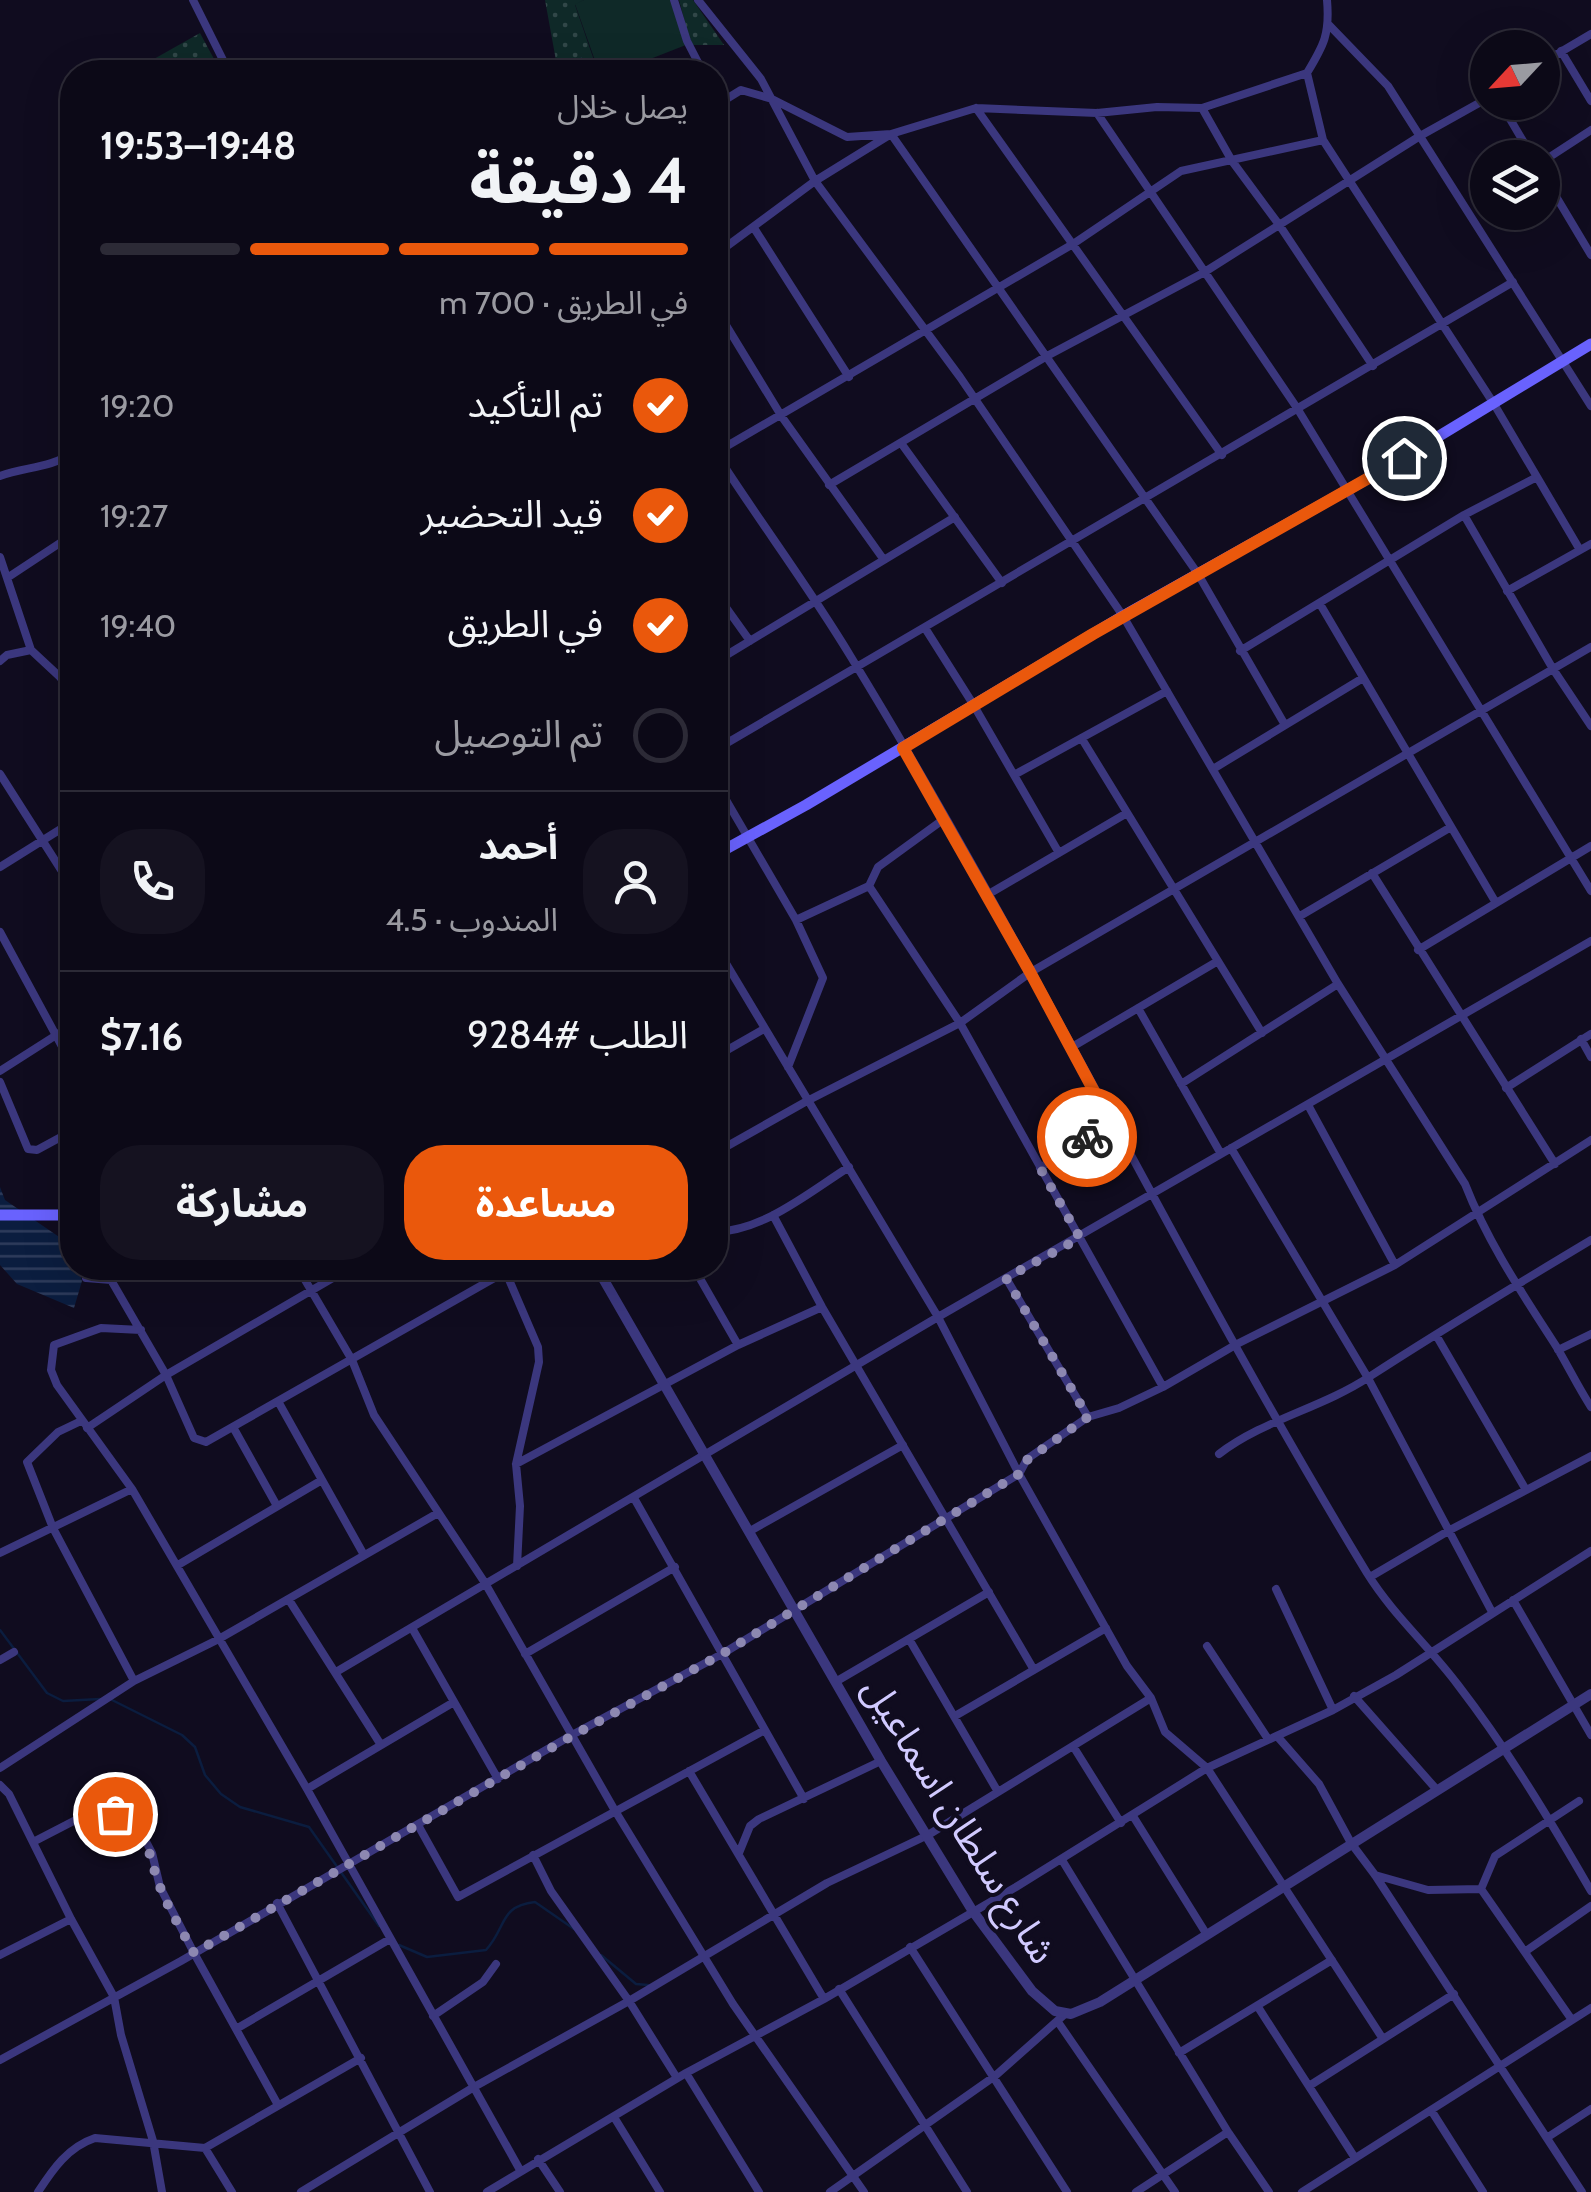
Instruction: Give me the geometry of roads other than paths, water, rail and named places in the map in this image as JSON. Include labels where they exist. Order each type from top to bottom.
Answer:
[{"type":"main road","points":[[728,848],[1591,344]]},
{"type":"main road","points":[[0,1215],[60,1216]]},
{"type":"street","points":[[193,0],[223,60]]},
{"type":"street","points":[[674,0],[697,60]]},
{"type":"street","points":[[698,0],[761,78],[815,182],[926,332],[1124,616],[1338,984],[1465,1184],[1514,1286],[1591,1407]]},
{"type":"street","points":[[728,98],[741,90],[772,98],[847,137],[891,134],[976,108],[1097,112],[1202,108],[1307,73],[1329,25],[1327,0]]},
{"type":"street","points":[[1329,25],[1380,76],[1591,406]]},
{"type":"street","points":[[1591,34],[1561,52],[1591,101]]},
{"type":"street","points":[[1307,73],[1324,140],[1494,404],[1580,550]]},
{"type":"street","points":[[976,108],[1222,454]]},
{"type":"street","points":[[1202,108],[1232,161],[1373,366]]},
{"type":"street","points":[[829,485],[1047,356],[1202,273],[1470,108]]},
{"type":"street","points":[[1097,112],[1296,408],[1591,891]]},
{"type":"street","points":[[1560,150],[1591,130]]},
{"type":"street","points":[[728,245],[815,182],[891,134]]},
{"type":"street","points":[[891,134],[1198,574],[1285,725]]},
{"type":"street","points":[[728,446],[1073,244],[1181,172],[1324,140]]},
{"type":"street","points":[[1560,204],[1591,256]]},
{"type":"street","points":[[754,228],[849,377]]},
{"type":"street","points":[[728,742],[1513,282]]},
{"type":"street","points":[[728,328],[782,417],[884,560]]},
{"type":"street","points":[[902,443],[1002,583]]},
{"type":"street","points":[[0,476],[60,458]]},
{"type":"street","points":[[728,472],[857,668],[1279,1422],[1370,1577],[1504,1747],[1591,1892]]},
{"type":"street","points":[[1240,651],[1464,515],[1537,477]]},
{"type":"street","points":[[1464,515],[1591,726]]},
{"type":"street","points":[[728,654],[955,518]]},
{"type":"street","points":[[8,578],[60,542]]},
{"type":"street","points":[[1507,591],[1591,544]]},
{"type":"street","points":[[0,557],[32,650],[60,680]]},
{"type":"street","points":[[1320,604],[1496,902]]},
{"type":"street","points":[[728,610],[750,640]]},
{"type":"street","points":[[925,628],[1059,853]]},
{"type":"street","points":[[728,1146],[960,1023],[1030,972],[1591,647]]},
{"type":"street","points":[[0,660],[7,654],[32,650]]},
{"type":"street","points":[[1213,769],[1363,678]]},
{"type":"street","points":[[1014,775],[1167,692]]},
{"type":"street","points":[[1082,739],[1262,1033]]},
{"type":"street","points":[[0,774],[60,866]]},
{"type":"street","points":[[728,803],[796,920],[823,978],[788,1067]]},
{"type":"street","points":[[986,896],[1126,812]]},
{"type":"street","points":[[796,920],[870,886],[878,867],[944,819]]},
{"type":"street","points":[[1300,916],[1451,827]]},
{"type":"street","points":[[0,867],[60,829]]},
{"type":"street","points":[[1418,950],[1591,846]]},
{"type":"street","points":[[1372,873],[1555,1164]]},
{"type":"street","points":[[870,886],[960,1023],[1163,1386]]},
{"type":"street","points":[[0,932],[60,1043]]},
{"type":"street","points":[[336,1672],[938,1317],[1591,941]]},
{"type":"street","points":[[1072,1047],[1218,961]]},
{"type":"street","points":[[728,967],[938,1317],[1019,1474],[1127,1666],[1151,1698],[1165,1732],[1207,1768],[1383,2040]]},
{"type":"street","points":[[1182,1084],[1338,984]]},
{"type":"street","points":[[1138,1008],[1221,1154]]},
{"type":"street","points":[[728,1050],[764,1029]]},
{"type":"street","points":[[0,1071],[60,1031]]},
{"type":"street","points":[[1506,1088],[1591,1034]]},
{"type":"street","points":[[1581,1039],[1591,1057]]},
{"type":"street","points":[[0,1082],[28,1149],[37,1150],[60,1138]]},
{"type":"street","points":[[1308,1105],[1395,1265]]},
{"type":"street","points":[[1040,1168],[1110,1121]]},
{"type":"street","points":[[0,2060],[796,1611],[1019,1474],[1027,1460],[1088,1417],[1119,1408],[1395,1265],[1591,1140]]},
{"type":"street","points":[[1231,1148],[1368,1378],[1492,1612]]},
{"type":"street","points":[[728,1230],[749,1226],[773,1215],[848,1167]]},
{"type":"street","points":[[773,1215],[822,1307],[1034,1670]]},
{"type":"street","points":[[1219,1454],[1242,1436],[1368,1378],[1591,1240]]},
{"type":"street","points":[[1006,1278],[1088,1417]]},
{"type":"street","points":[[112,1280],[166,1374],[194,1438],[206,1442],[488,1280]]},
{"type":"street","points":[[306,1280],[352,1360],[374,1415],[485,1583],[614,1809],[733,2004],[864,2192]]},
{"type":"street","points":[[134,1681],[54,1528],[27,1462],[58,1432],[84,1424],[332,1280]]},
{"type":"street","points":[[511,1280],[538,1347],[538,1377],[516,1464],[520,1506],[517,1566]]},
{"type":"street","name":"شارع سلطان اسماعيل","points":[[604,1280],[972,1910],[1032,1990],[1062,2018],[1100,2002],[1591,1694]]},
{"type":"street","points":[[701,1280],[738,1345]]},
{"type":"street","points":[[516,1464],[738,1345],[822,1307]]},
{"type":"street","points":[[140,1330],[101,1328],[54,1345],[51,1370],[57,1385],[132,1488],[178,1565],[520,2170]]},
{"type":"street","points":[[1558,1350],[1591,1334]]},
{"type":"street","points":[[1436,1335],[1526,1490]]},
{"type":"street","points":[[279,1403],[364,1555]]},
{"type":"street","points":[[233,1428],[277,1506]]},
{"type":"street","points":[[750,1531],[903,1444]]},
{"type":"street","points":[[1370,1577],[1591,1456]]},
{"type":"street","points":[[178,1565],[322,1480]]},
{"type":"street","points":[[0,1552],[132,1488]]},
{"type":"street","points":[[634,1498],[804,1798]]},
{"type":"street","points":[[0,1768],[134,1681],[217,1640],[438,1513]]},
{"type":"street","points":[[487,2192],[676,2078],[824,1999],[1062,1860],[1207,1768],[1333,1710],[1590,1554]]},
{"type":"street","points":[[525,1654],[675,1566]]},
{"type":"street","points":[[1276,1589],[1333,1710]]},
{"type":"street","points":[[837,1681],[989,1592]]},
{"type":"street","points":[[288,1600],[381,1745]]},
{"type":"street","points":[[1513,1600],[1591,1735]]},
{"type":"street","points":[[412,1628],[498,1779]]},
{"type":"street","points":[[955,1716],[1106,1628]]},
{"type":"street","points":[[909,1639],[998,1792]]},
{"type":"street","points":[[1207,1646],[1272,1738],[1318,1784],[1351,1843],[1582,2192]]},
{"type":"street","points":[[0,1660],[14,1652]]},
{"type":"street","points":[[1354,1696],[1436,1790]]},
{"type":"street","points":[[301,2192],[474,2087],[827,1884],[928,1835],[1151,1698]]},
{"type":"street","points":[[306,1789],[454,1702]]},
{"type":"street","points":[[418,1824],[458,1897],[764,1731]]},
{"type":"street","points":[[1073,1746],[1121,1823]]},
{"type":"street","points":[[740,1853],[750,1826],[882,1761]]},
{"type":"street","points":[[689,1770],[824,1999]]},
{"type":"street","points":[[0,1784],[9,1794],[114,1997],[121,2035],[153,2141],[162,2192]]},
{"type":"street","points":[[1481,1888],[1495,1856],[1580,1801]]},
{"type":"street","points":[[34,1841],[92,1811],[115,1814],[140,1830],[152,1853],[160,1886],[278,2105]]},
{"type":"street","points":[[1134,1816],[1207,1935]]},
{"type":"street","points":[[533,1855],[550,1890],[629,2001],[676,2078]]},
{"type":"street","points":[[1062,1860],[1228,2132],[1269,2192]]},
{"type":"street","points":[[1376,1876],[1428,1890],[1481,1888]]},
{"type":"street","points":[[1481,1888],[1572,2020]]},
{"type":"street","points":[[278,1902],[430,2192]]},
{"type":"street","points":[[1526,1951],[1591,1906]]},
{"type":"street","points":[[0,1955],[71,1919]]},
{"type":"street","points":[[236,2029],[390,1939]]},
{"type":"street","points":[[910,1947],[1067,2192]]},
{"type":"street","points":[[1180,2053],[1332,1960]]},
{"type":"street","points":[[433,2016],[483,1982],[496,1964]]},
{"type":"street","points":[[840,1989],[967,2192]]},
{"type":"street","points":[[1309,2086],[1454,1994]]},
{"type":"street","points":[[1258,2006],[1355,2158]]},
{"type":"street","points":[[1302,2192],[1591,2008]]},
{"type":"street","points":[[830,2192],[995,2076],[1062,2018],[1175,2192]]},
{"type":"street","points":[[38,2192],[53,2169],[79,2144],[95,2138],[206,2148],[360,2058]]},
{"type":"street","points":[[686,2073],[759,2192]]},
{"type":"street","points":[[1548,2137],[1591,2109]]},
{"type":"street","points":[[1431,2110],[1483,2192]]},
{"type":"street","points":[[614,2117],[660,2192]]},
{"type":"street","points":[[1136,2192],[1228,2132]]},
{"type":"street","points":[[206,2148],[232,2192]]},
{"type":"street","points":[[538,2159],[560,2192]]},
{"type":"water","points":[[0,1187],[5,1200],[60,1238],[60,1280],[82,1281],[74,1308],[17,1284],[0,1265]]},
{"type":"waterway","points":[[0,1630],[47,1693],[63,1701],[100,1699]]},
{"type":"waterway","points":[[112,1700],[182,1735],[195,1747],[205,1775],[221,1794],[240,1807],[309,1827],[379,1926]]},
{"type":"waterway","points":[[399,1945],[427,1957],[486,1950],[509,1913],[535,1902],[574,1929]]},
{"type":"waterway","points":[[601,1955],[636,1984],[648,1985]]}]
